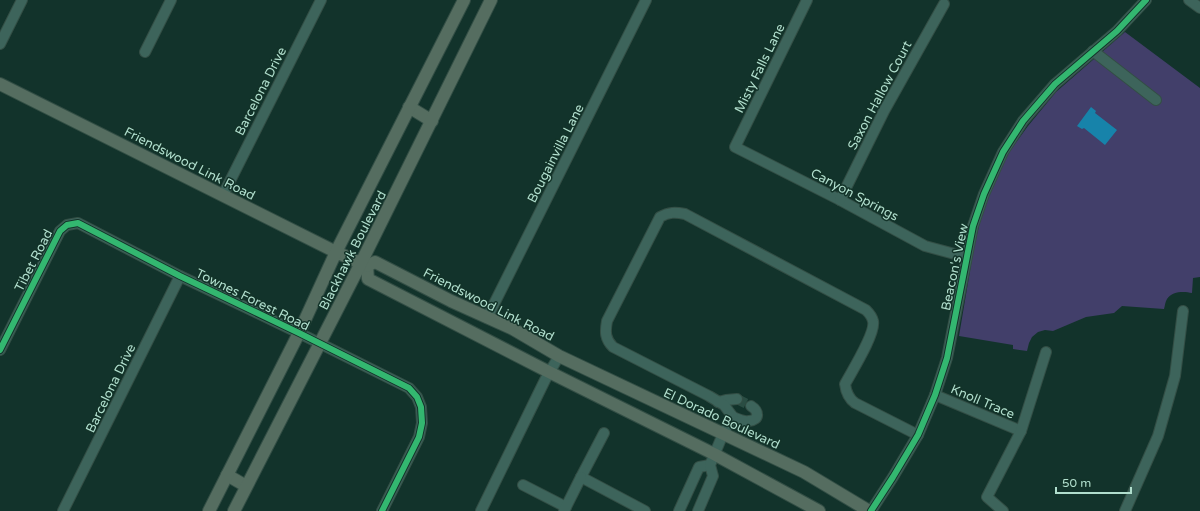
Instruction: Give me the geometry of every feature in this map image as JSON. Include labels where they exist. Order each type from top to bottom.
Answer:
[{"type":"main road","name":"Blackhawk Boulevard","points":[[209,511],[299,333],[336,252],[464,0]]},
{"type":"main road","name":"Blackhawk Boulevard","points":[[234,511],[320,343],[364,265],[491,0]]},
{"type":"main road","name":"Friendswood Link Road","points":[[0,84],[336,252],[364,265],[375,262],[451,301],[513,329],[559,356]]},
{"type":"main road","points":[[409,107],[432,121]]},
{"type":"main road","points":[[364,265],[368,279],[549,372],[712,459],[819,511]]},
{"type":"main road","name":"El Dorado Boulevard","points":[[559,356],[804,472],[870,511]]},
{"type":"main road","points":[[227,475],[246,486]]},
{"type":"street","points":[[0,44],[22,0]]},
{"type":"street","points":[[145,52],[171,0]]},
{"type":"street","name":"Barcelona Drive","points":[[223,195],[320,0]]},
{"type":"street","name":"Bougainvilla Lane","points":[[487,318],[646,0]]},
{"type":"street","name":"Misty Falls Lane","points":[[735,147],[807,0]]},
{"type":"street","name":"Beacon's View","points":[[870,511],[893,477],[918,435],[935,395],[947,358],[973,226],[984,194],[1003,152],[1023,121],[1055,84],[1117,30],[1146,0]]},
{"type":"street","points":[[1189,0],[1200,8]]},
{"type":"street","name":"Saxon Hallow Court","points":[[840,200],[884,111],[944,4]]},
{"type":"street","points":[[1093,51],[1156,100]]},
{"type":"street","name":"Canyon Springs","points":[[735,147],[840,200],[926,246],[966,257]]},
{"type":"street","points":[[751,406],[757,412],[757,416],[754,419],[750,421],[743,421],[733,417],[724,406],[709,396],[613,347],[605,336],[607,321],[618,299],[660,217],[667,213],[675,212],[685,214],[866,310],[871,315],[873,321],[872,333],[845,384],[846,392],[855,403],[918,435]]},
{"type":"street","name":"Townes Forest Road","points":[[67,225],[78,223],[180,276],[320,343],[409,388],[417,397],[421,407],[422,422],[419,437],[382,511]]},
{"type":"street","name":"Tibet Road","points":[[0,350],[60,231],[67,225]]},
{"type":"street","name":"Barcelona Drive","points":[[63,511],[180,276]]},
{"type":"street","points":[[1125,511],[1158,436],[1175,376],[1183,311]]},
{"type":"street","points":[[1003,511],[988,497],[1021,431],[1046,352]]},
{"type":"street","name":"Friendswood Link Road","points":[[481,511],[549,372],[559,356]]},
{"type":"street","name":"Knoll Trace","points":[[935,395],[1021,431]]},
{"type":"street","points":[[718,402],[737,399]]},
{"type":"street","points":[[698,511],[713,476],[712,459],[723,434],[733,417]]},
{"type":"street","points":[[522,485],[565,509],[604,433]]},
{"type":"street","points":[[683,510],[699,467],[712,459]]},
{"type":"street","points":[[581,477],[645,511]]},
{"type":"shaded area","points":[[1125,32],[1200,88],[1200,277],[1193,278],[1192,293],[1182,292],[1172,294],[1166,300],[1164,309],[1122,306],[1114,313],[1086,317],[1053,331],[1045,330],[1038,332],[1032,337],[1027,351],[1013,349],[1013,345],[959,336],[974,247],[983,209],[1007,155],[1028,126],[1056,92]]},
{"type":"water","points":[[1091,107],[1096,111],[1095,113],[1117,130],[1105,145],[1084,128],[1082,129],[1077,126]]},
{"type":"tunnel","points":[[737,399],[751,406]]},
{"type":"cycle path","points":[[871,511],[918,435],[935,395],[947,358],[973,226],[984,194],[1003,152],[1023,121],[1055,84],[1117,31],[1146,0]]},
{"type":"cycle path","points":[[0,350],[60,231],[67,225],[78,223],[180,276],[409,388],[417,397],[421,407],[422,423],[419,437],[382,511]]}]
